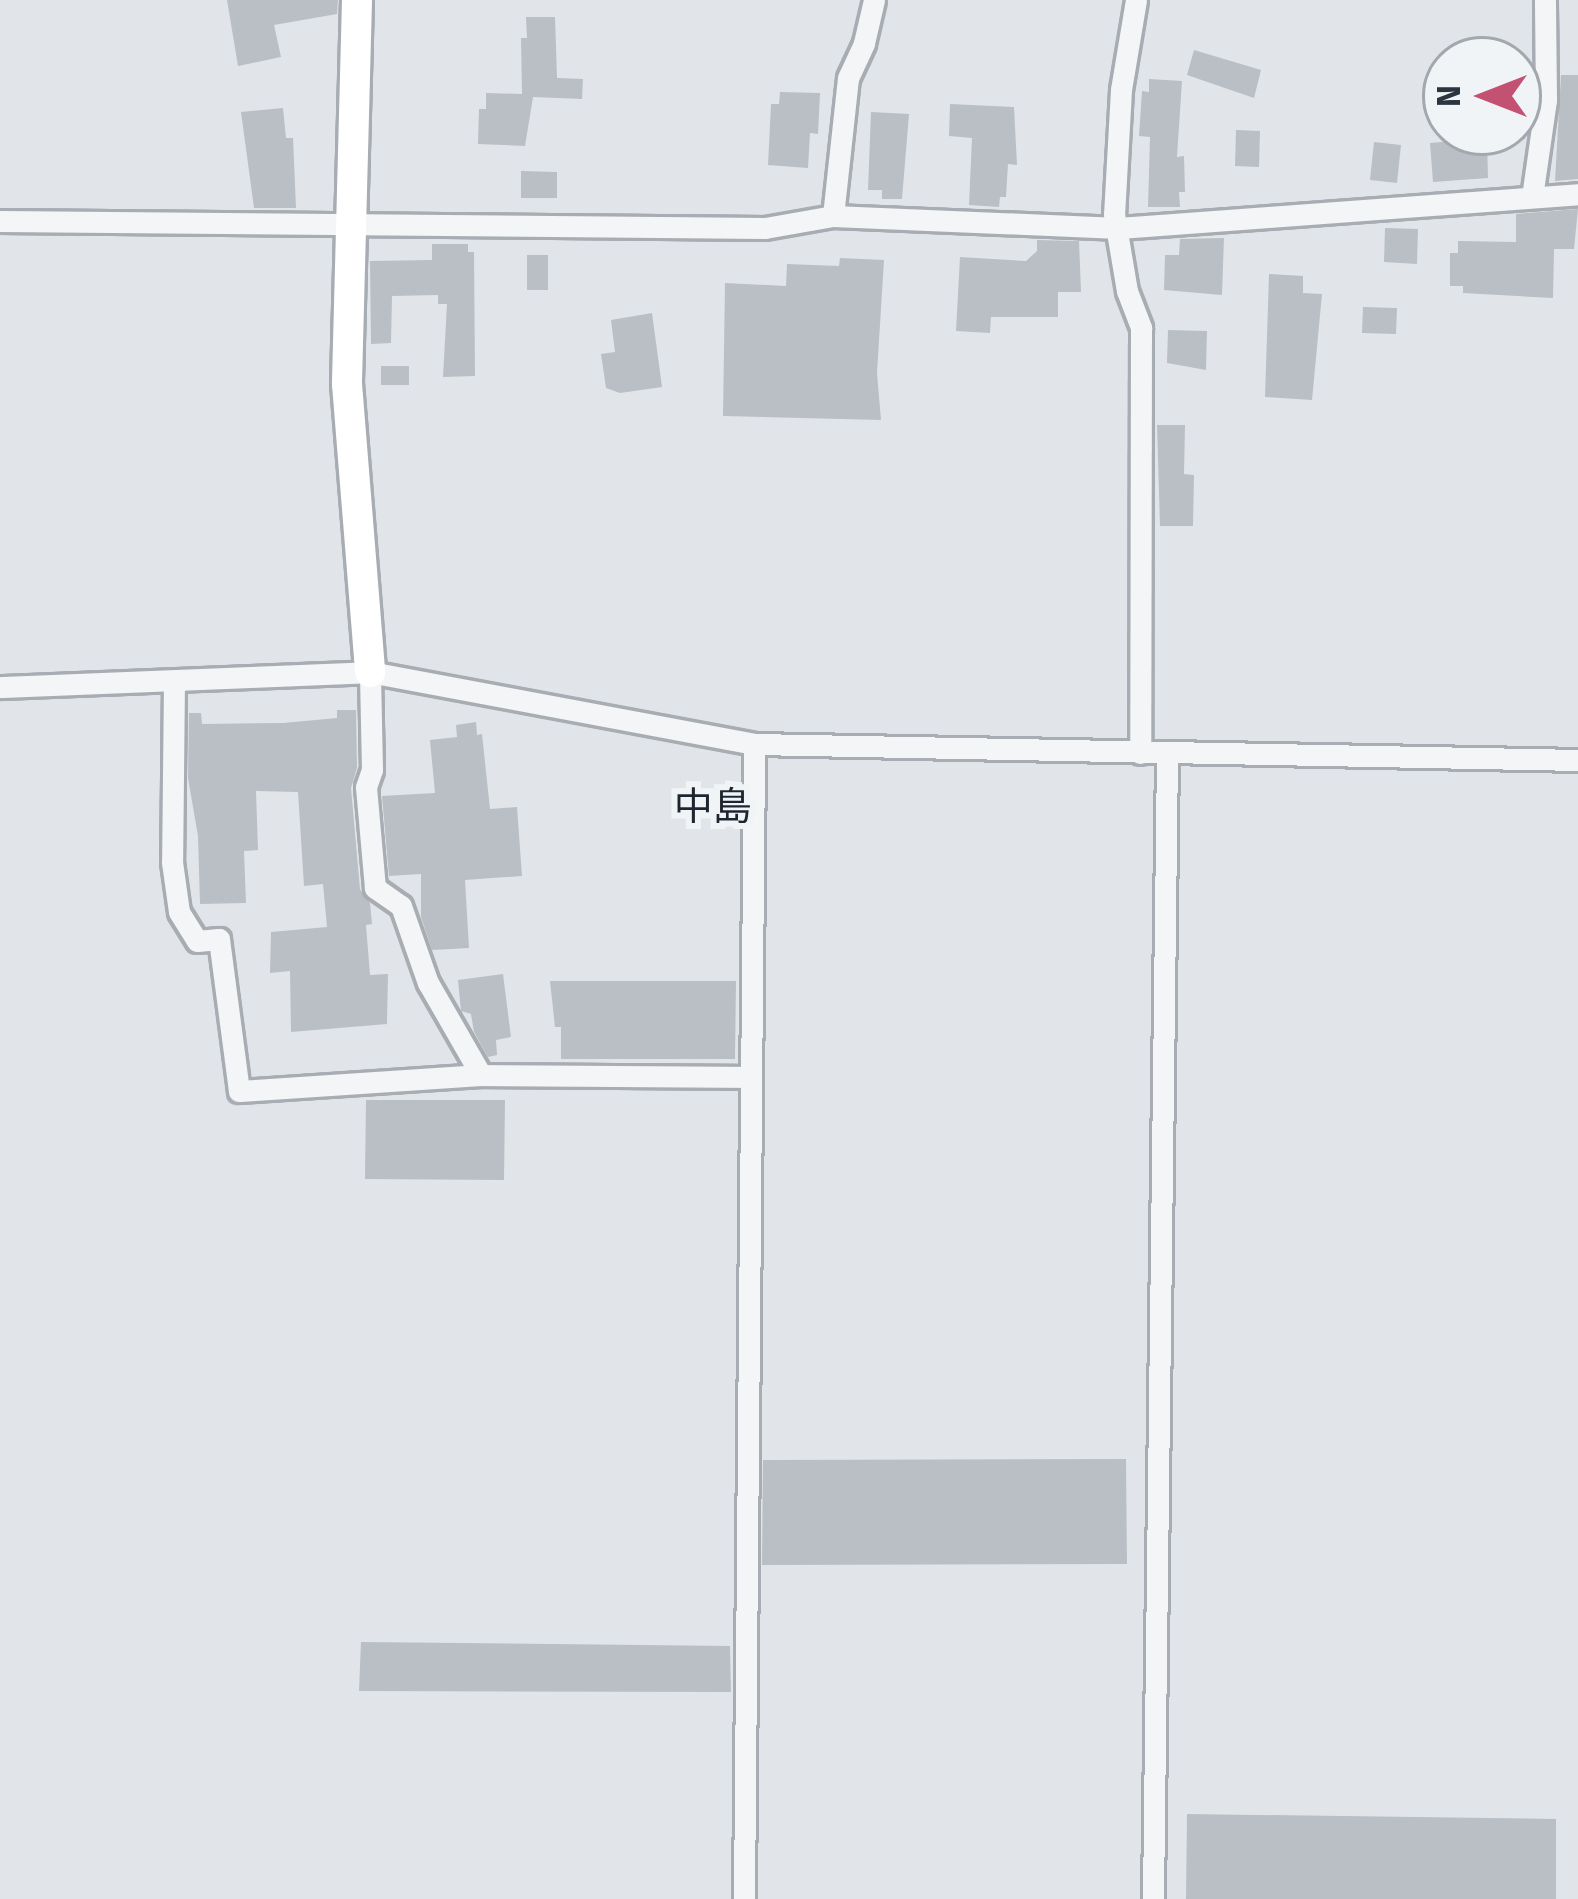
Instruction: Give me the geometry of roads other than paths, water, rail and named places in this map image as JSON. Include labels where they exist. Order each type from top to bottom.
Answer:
[{"type":"street","points":[[357,0],[346,384],[370,672],[372,770],[365,788],[375,888],[401,906],[428,983],[481,1075]]},
{"type":"street","points":[[833,216],[848,78],[864,43],[874,0]]},
{"type":"street","points":[[1136,0],[1121,90],[1114,214],[1127,291],[1142,328],[1140,753]]},
{"type":"street","points":[[1532,197],[1546,100],[1545,0]]},
{"type":"street","points":[[0,221],[765,228],[833,216],[1119,228],[1578,194]]},
{"type":"street","points":[[0,687],[370,672],[754,744],[1578,760]]},
{"type":"street","points":[[174,681],[172,862],[179,912],[197,941],[220,939],[239,1091],[481,1075],[749,1077]]},
{"type":"street","points":[[744,1899],[754,744]]},
{"type":"street","points":[[1153,1899],[1167,753]]},
{"type":"district","name":"中島","points":[[713,807]]}]
